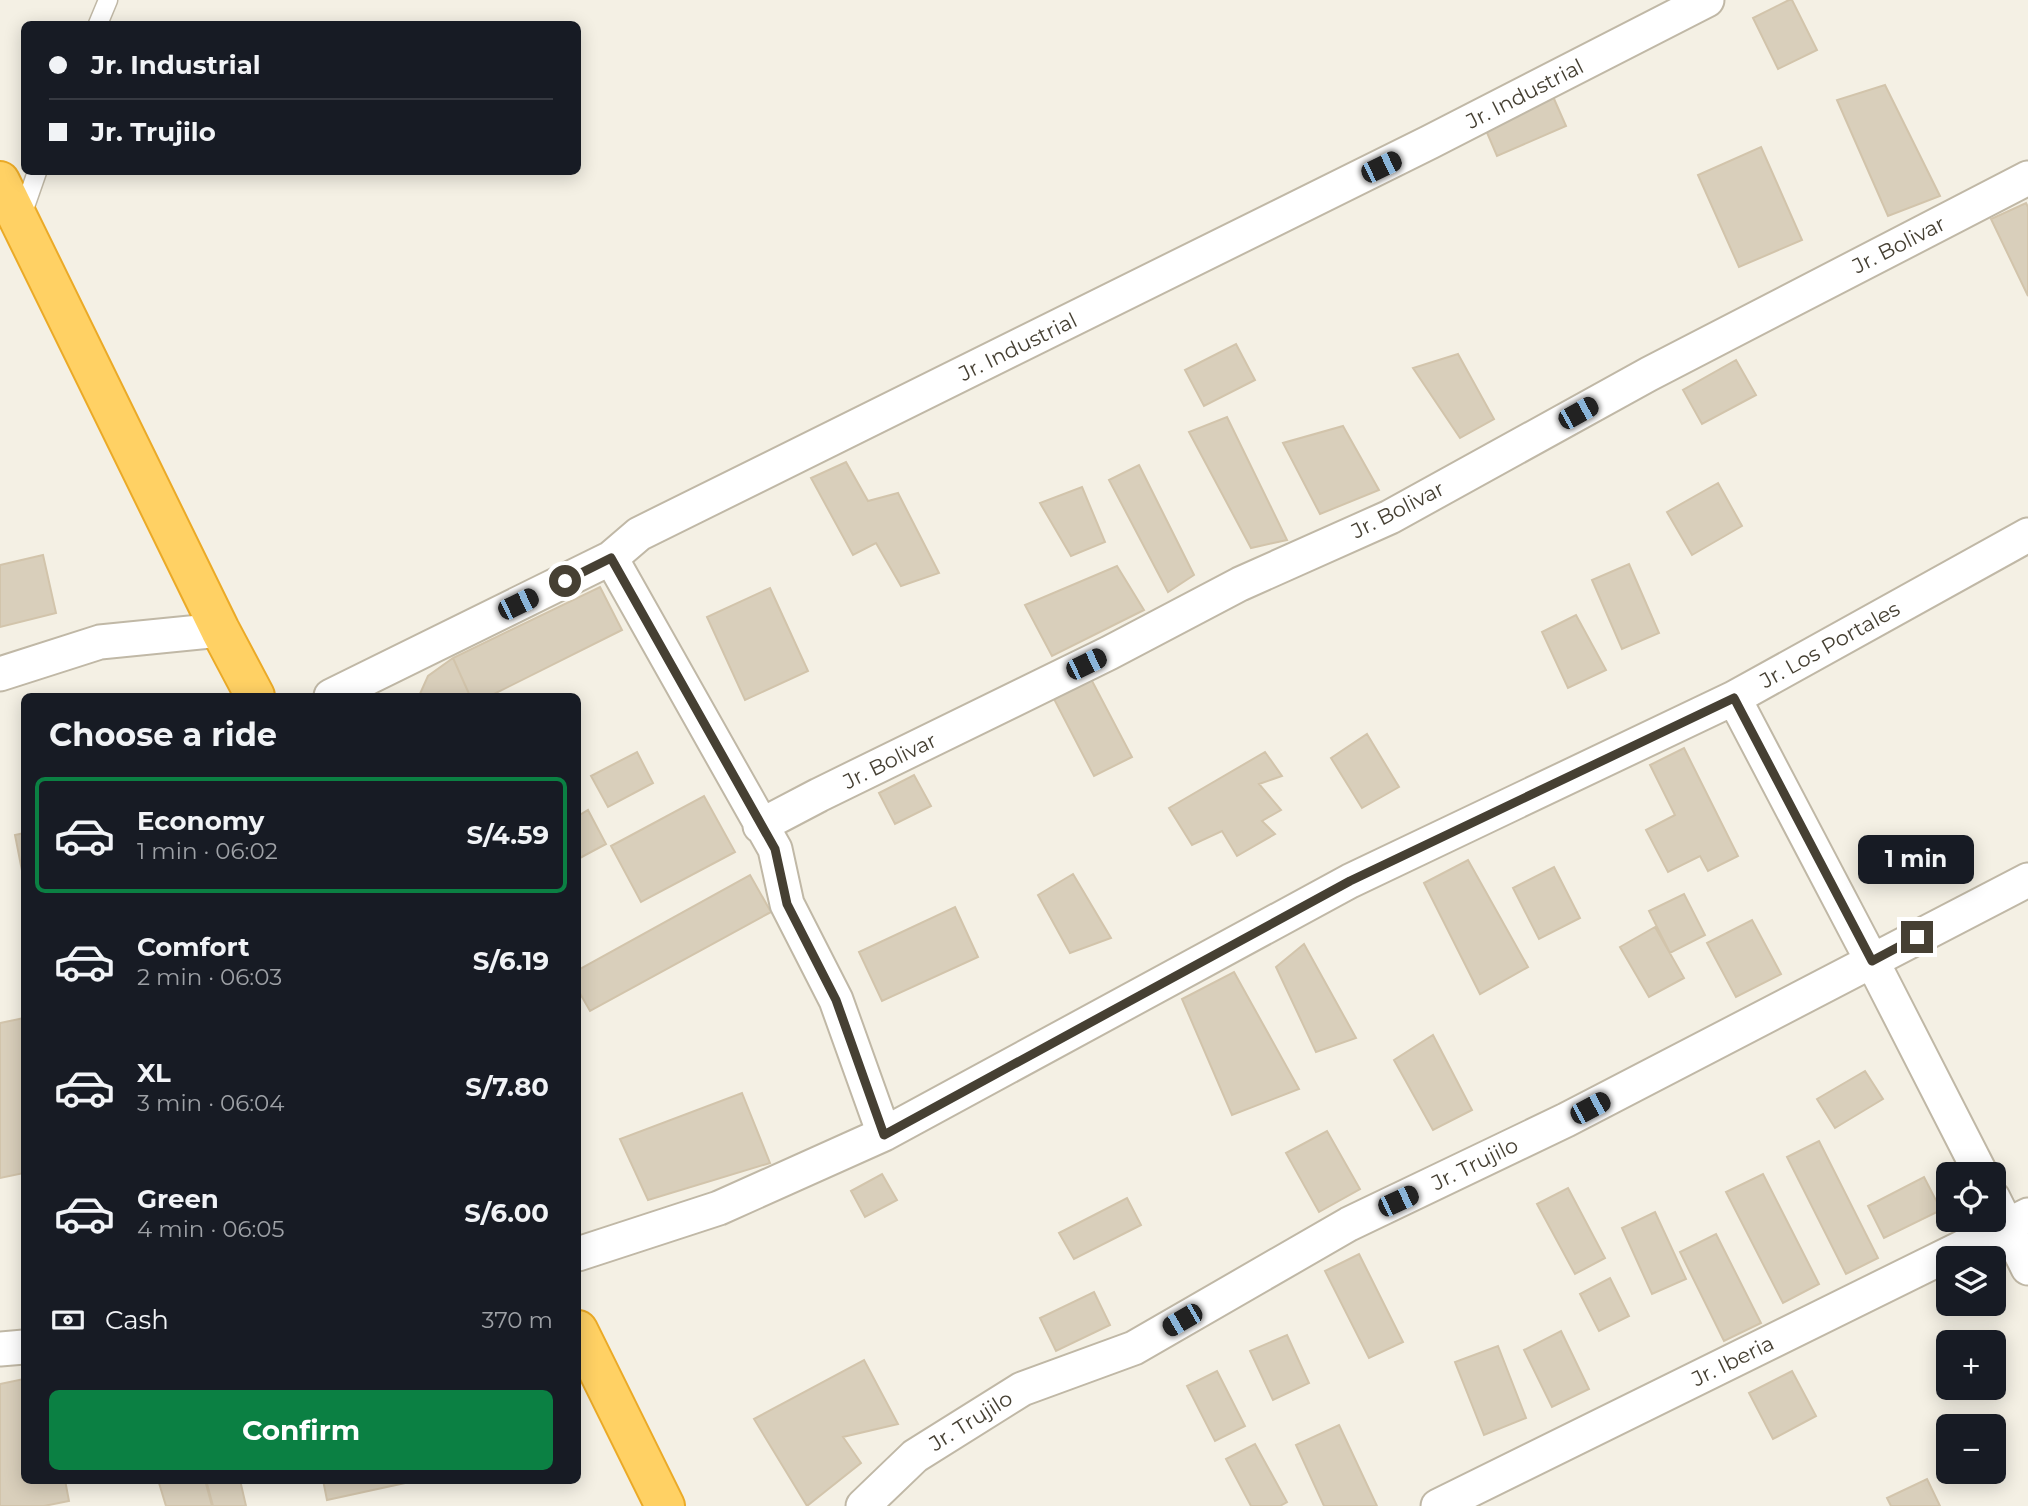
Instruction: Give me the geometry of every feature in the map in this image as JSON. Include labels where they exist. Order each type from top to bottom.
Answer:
[{"type":"highway","points":[[0,181],[253,693]]},
{"type":"highway","points":[[581,1336],[665,1506]]},
{"type":"street","name":"Jr. Industrial","points":[[337,693],[611,558],[639,534],[1430,142],[1707,0]]},
{"type":"street","name":"Jr. Bolivar","points":[[760,826],[1110,653],[1240,584],[1390,517],[1649,374],[2028,178]]},
{"type":"street","name":"Jr. Los Portales","points":[[581,1253],[719,1208],[884,1135],[1350,881],[1734,698],[2028,535]]},
{"type":"street","points":[[611,558],[775,849],[787,904],[836,1000],[884,1135]]},
{"type":"street","points":[[0,674],[100,642],[220,630]]},
{"type":"street","points":[[1734,698],[1975,1162]]},
{"type":"street","name":"Jr. Trujilo","points":[[863,1506],[915,1456],[1022,1389],[1134,1348],[1349,1224],[1566,1120],[2028,880]]},
{"type":"street","points":[[2010,1213],[2028,1268]]},
{"type":"street","name":"Jr. Iberia","points":[[1438,1506],[2010,1213]]},
{"type":"street","points":[[0,1349],[21,1347]]},
{"type":"lane","points":[[99,21],[108,0]]},
{"type":"lane","points":[[20,221],[36,175]]},
{"type":"building","points":[[1792,0],[1817,50],[1778,69],[1753,18]]},
{"type":"building","points":[[1885,85],[1940,196],[1888,216],[1837,100]]},
{"type":"building","points":[[1551,92],[1566,126],[1497,156],[1482,121]]},
{"type":"building","points":[[1761,147],[1802,240],[1739,267],[1698,175]]},
{"type":"building","points":[[2026,203],[2028,207],[2028,296],[1991,219]]},
{"type":"building","points":[[1236,344],[1255,380],[1204,406],[1185,370]]},
{"type":"building","points":[[1458,354],[1494,419],[1460,438],[1413,368]]},
{"type":"building","points":[[1736,360],[1756,395],[1702,424],[1683,390]]},
{"type":"building","points":[[1227,417],[1287,540],[1251,548],[1189,432]]},
{"type":"building","points":[[1343,426],[1379,490],[1320,514],[1283,443]]},
{"type":"building","points":[[846,462],[868,501],[898,493],[939,573],[901,586],[876,543],[853,555],[811,478]]},
{"type":"building","points":[[1139,465],[1194,575],[1168,592],[1109,480]]},
{"type":"building","points":[[1718,483],[1742,526],[1692,555],[1667,512]]},
{"type":"building","points":[[1082,487],[1105,542],[1071,556],[1040,503]]},
{"type":"building","points":[[43,555],[56,613],[0,627],[0,565]]},
{"type":"building","points":[[1629,564],[1659,633],[1622,649],[1592,580]]},
{"type":"building","points":[[1117,566],[1144,610],[1052,656],[1025,605]]},
{"type":"building","points":[[600,587],[622,630],[496,693],[469,693],[453,658]]},
{"type":"building","points":[[770,588],[808,671],[745,700],[707,617]]},
{"type":"building","points":[[1576,615],[1606,670],[1568,688],[1542,632]]},
{"type":"building","points":[[453,658],[469,693],[420,693],[428,676]]},
{"type":"building","points":[[1091,679],[1132,757],[1094,776],[1054,699]]},
{"type":"building","points":[[1367,734],[1399,787],[1362,808],[1331,758]]},
{"type":"building","points":[[1684,748],[1738,856],[1708,871],[1700,856],[1668,872],[1646,830],[1675,815],[1650,765]]},
{"type":"building","points":[[637,752],[653,783],[608,807],[591,776]]},
{"type":"building","points":[[1265,752],[1282,776],[1259,784],[1281,810],[1262,821],[1275,834],[1237,856],[1222,831],[1192,845],[1169,808]]},
{"type":"building","points":[[914,775],[931,806],[895,824],[879,793]]},
{"type":"building","points":[[704,796],[735,852],[641,902],[611,846]]},
{"type":"building","points":[[588,810],[606,844],[581,857],[581,814]]},
{"type":"building","points":[[21,834],[21,866],[15,835]]},
{"type":"building","points":[[1468,860],[1528,967],[1480,994],[1424,883]]},
{"type":"building","points":[[1554,867],[1580,918],[1539,939],[1513,888]]},
{"type":"building","points":[[1073,874],[1111,938],[1070,953],[1038,895]]},
{"type":"building","points":[[750,875],[771,912],[590,1011],[581,995],[581,968]]},
{"type":"building","points":[[1684,894],[1705,935],[1670,953],[1649,911]]},
{"type":"building","points":[[955,907],[978,957],[882,1001],[859,952]]},
{"type":"building","points":[[1752,920],[1781,974],[1736,997],[1707,943]]},
{"type":"building","points":[[1655,927],[1684,978],[1649,997],[1620,947]]},
{"type":"building","points":[[1304,944],[1356,1038],[1316,1052],[1276,967]]},
{"type":"building","points":[[1234,972],[1299,1089],[1232,1115],[1182,999]]},
{"type":"building","points":[[21,1019],[21,1174],[0,1178],[0,1023]]},
{"type":"building","points":[[1433,1035],[1472,1110],[1433,1130],[1394,1060]]},
{"type":"building","points":[[1865,1071],[1883,1099],[1835,1128],[1817,1099]]},
{"type":"building","points":[[742,1093],[770,1163],[648,1200],[620,1139]]},
{"type":"building","points":[[1327,1131],[1360,1189],[1319,1212],[1286,1153]]},
{"type":"building","points":[[1819,1141],[1878,1258],[1846,1274],[1787,1157]]},
{"type":"building","points":[[882,1174],[897,1200],[865,1217],[851,1191]]},
{"type":"building","points":[[1763,1174],[1819,1284],[1783,1303],[1726,1192]]},
{"type":"building","points":[[1924,1177],[1936,1200],[1936,1212],[1884,1238],[1868,1206]]},
{"type":"building","points":[[1568,1188],[1605,1258],[1575,1274],[1537,1204]]},
{"type":"building","points":[[1127,1198],[1141,1225],[1074,1259],[1059,1233]]},
{"type":"building","points":[[1655,1212],[1686,1279],[1652,1294],[1622,1228]]},
{"type":"building","points":[[1716,1234],[1761,1323],[1724,1341],[1680,1252]]},
{"type":"building","points":[[1359,1254],[1403,1342],[1369,1358],[1325,1271]]},
{"type":"building","points":[[1610,1278],[1629,1316],[1599,1331],[1580,1294]]},
{"type":"building","points":[[1094,1292],[1110,1325],[1056,1351],[1040,1318]]},
{"type":"building","points":[[1561,1331],[1589,1389],[1552,1407],[1524,1350]]},
{"type":"building","points":[[1287,1335],[1309,1383],[1273,1400],[1250,1351]]},
{"type":"building","points":[[1498,1346],[1526,1418],[1484,1435],[1455,1362]]},
{"type":"building","points":[[864,1360],[898,1424],[843,1437],[861,1463],[807,1506],[754,1419]]},
{"type":"building","points":[[1217,1371],[1245,1426],[1215,1441],[1187,1386]]},
{"type":"building","points":[[1792,1371],[1816,1416],[1773,1439],[1749,1393]]},
{"type":"building","points":[[21,1380],[21,1484],[66,1484],[69,1501],[44,1506],[0,1506],[0,1384]]},
{"type":"building","points":[[1339,1425],[1377,1506],[1324,1506],[1296,1445]]},
{"type":"building","points":[[1255,1444],[1287,1502],[1280,1506],[1251,1506],[1226,1459]]},
{"type":"building","points":[[1927,1479],[1940,1506],[1891,1506],[1887,1498]]},
{"type":"building","points":[[159,1484],[206,1484],[212,1506],[166,1506]]},
{"type":"building","points":[[207,1484],[241,1484],[246,1506],[213,1506]]},
{"type":"building","points":[[324,1484],[401,1484],[327,1500]]},
{"type":"route","points":[[565,581],[611,558],[775,849],[787,904],[836,1000],[884,1135],[1350,881],[1734,698],[1872,961],[1917,937]]}]
